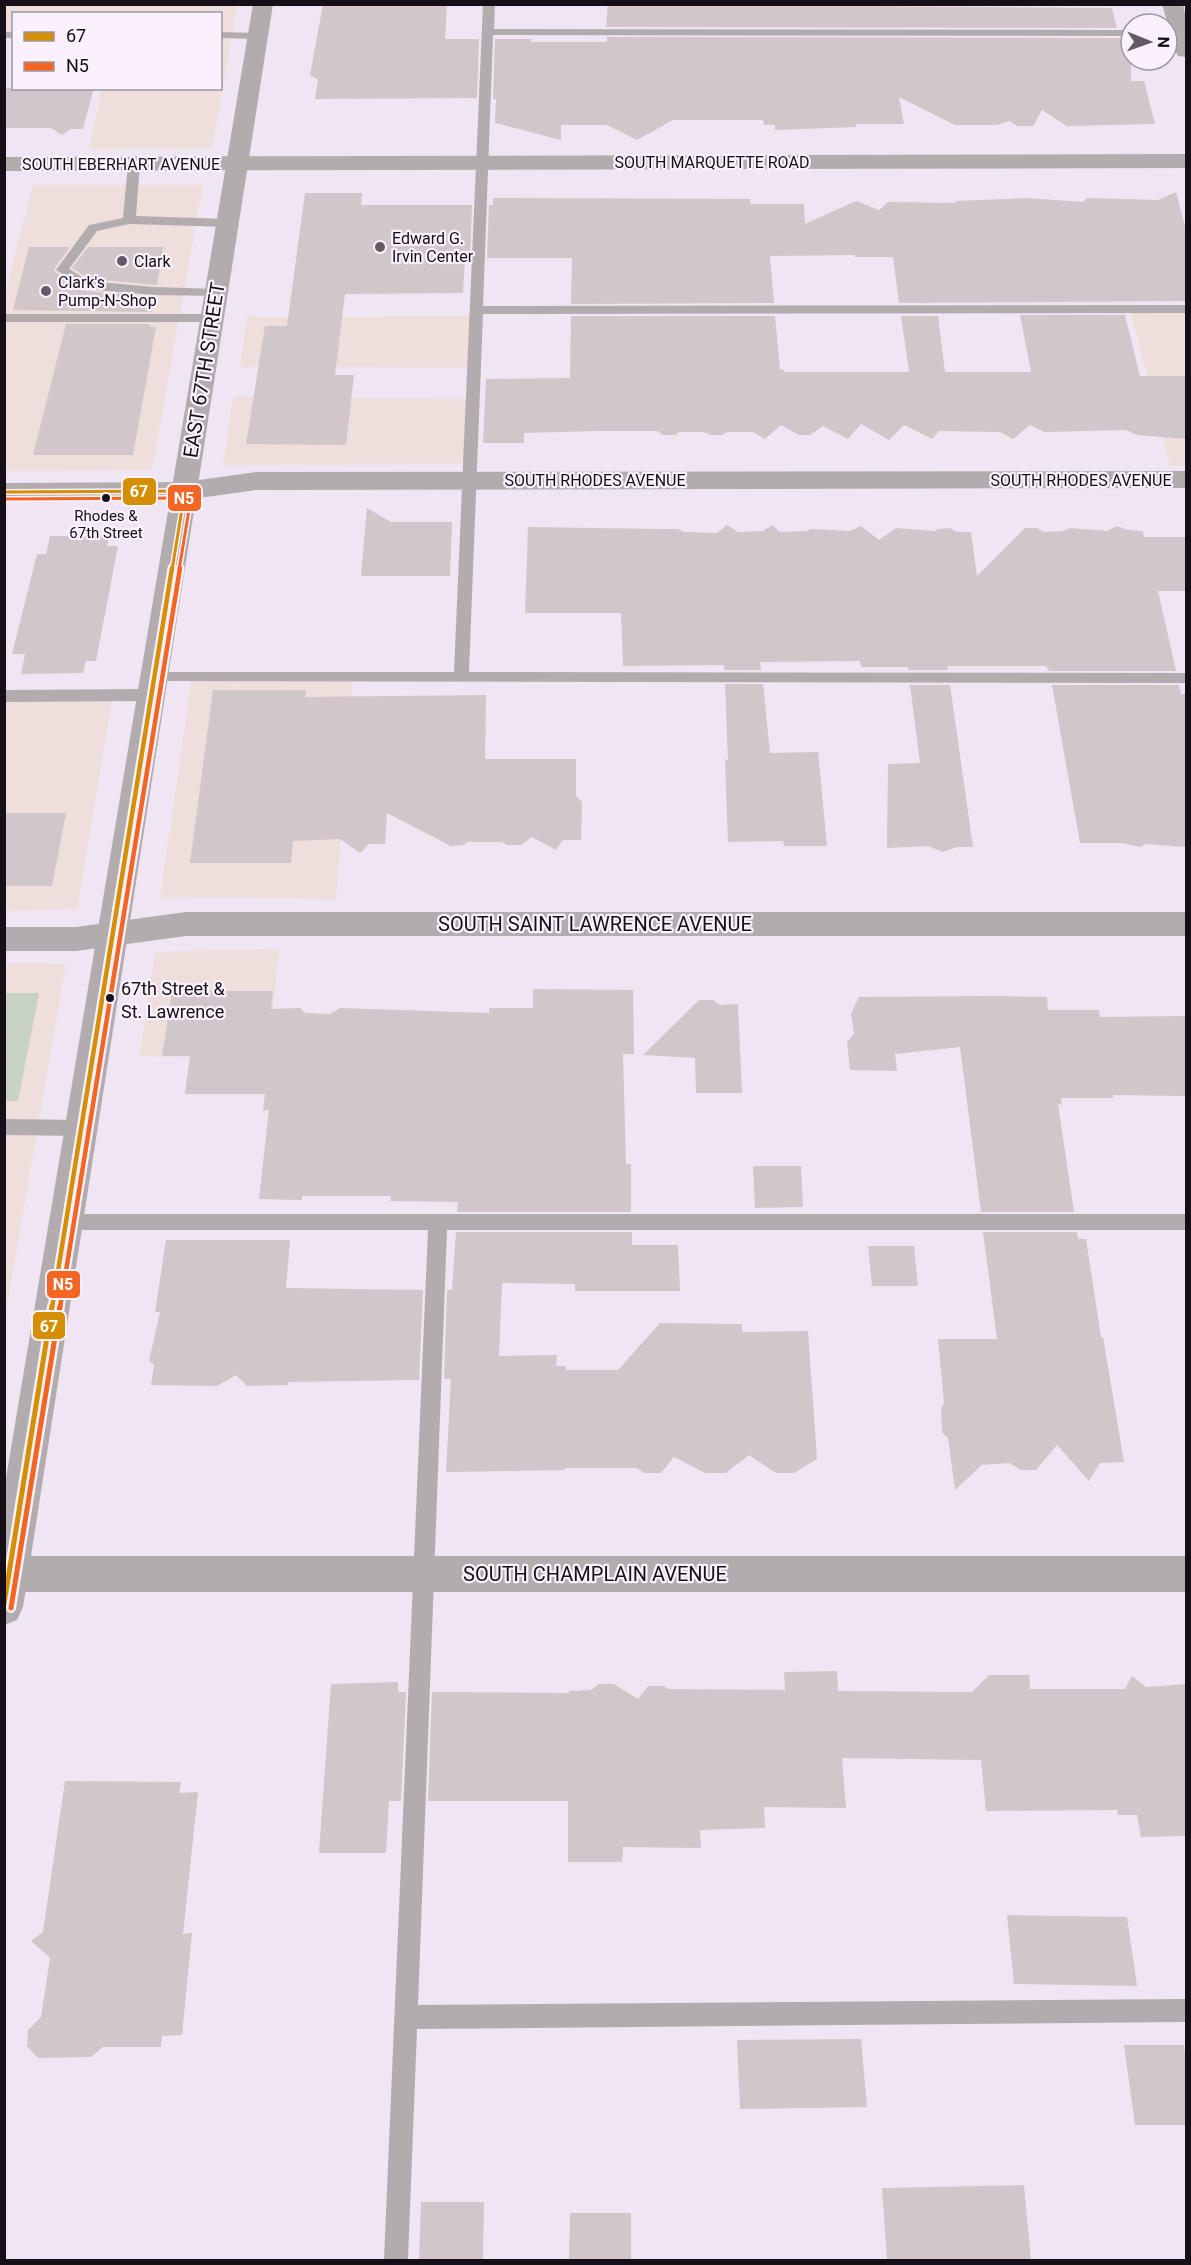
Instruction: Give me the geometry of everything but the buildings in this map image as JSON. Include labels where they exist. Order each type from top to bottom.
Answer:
[{"type":"street","name":"EAST 67TH STREET","points":[[6,1585],[114,934],[263,4]]},
{"type":"street","points":[[1172,4],[1180,37]]},
{"type":"street","name":"SOUTH MARQUETTE ROAD","points":[[238,163],[1186,161]]},
{"type":"street","name":"SOUTH EBERHART AVENUE","points":[[4,164],[238,163]]},
{"type":"street","name":"SOUTH RHODES AVENUE","points":[[4,492],[185,491],[256,481],[1186,480]]},
{"type":"street","name":"SOUTH SAINT LAWRENCE AVENUE","points":[[4,939],[76,939],[186,924],[1186,924]]},
{"type":"street","name":"SOUTH CHAMPLAIN AVENUE","points":[[6,1585],[425,1574],[1186,1574]]},
{"type":"lane","points":[[461,677],[489,4]]},
{"type":"lane","points":[[488,32],[1119,33]]},
{"type":"lane","points":[[222,35],[258,36]]},
{"type":"lane","points":[[129,220],[134,164]]},
{"type":"lane","points":[[217,293],[153,291],[86,285],[62,270],[93,228],[129,220],[228,223]]},
{"type":"lane","points":[[476,310],[1186,309]]},
{"type":"lane","points":[[4,318],[213,318]]},
{"type":"lane","points":[[4,696],[153,686],[461,677],[1186,678]]},
{"type":"lane","points":[[4,1127],[82,1128]]},
{"type":"lane","points":[[66,1222],[1186,1222]]},
{"type":"lane","points":[[396,2260],[438,1222]]},
{"type":"lane","points":[[406,2017],[1186,2011]]},
{"type":"shaded area","points":[[5,5],[237,5],[212,149],[89,149],[102,90],[222,90],[222,12],[12,12],[12,35],[5,35]]},
{"type":"shaded area","points":[[33,185],[203,185],[152,470],[5,471],[5,293]]},
{"type":"shaded area","points":[[1130,309],[1186,309],[1186,465],[1170,466]]},
{"type":"shaded area","points":[[476,316],[474,368],[240,367],[247,317]]},
{"type":"shaded area","points":[[233,397],[472,399],[470,464],[223,465]]},
{"type":"shaded area","points":[[192,677],[353,677],[336,899],[160,897]]},
{"type":"shaded area","points":[[113,695],[77,909],[5,911],[4,696]]},
{"type":"shaded area","points":[[279,949],[268,1059],[140,1056],[155,952]]},
{"type":"shaded area","points":[[5,963],[66,964],[5,1317]]},
{"type":"shaded area","points":[[5,993],[39,993],[18,1101],[5,1101]]},
{"type":"transit line","name":"67","points":[[4,492],[185,491]]},
{"type":"transit line","name":"67","points":[[4,1604],[185,491]]},
{"type":"transit line","name":"N5","points":[[11,1608],[192,492]]},
{"type":"transit line","name":"N5","points":[[4,499],[185,498]]},
{"type":"place","name":"Edward G. Irvin Center","points":[[380,247]]},
{"type":"place","name":"Clark","points":[[122,261]]},
{"type":"place","name":"Clark's Pump-N-Shop","points":[[46,291]]},
{"type":"place","name":"Rhodes & 67th Street","points":[[106,498]]},
{"type":"place","name":"67th Street & St. Lawrence","points":[[110,998]]}]
